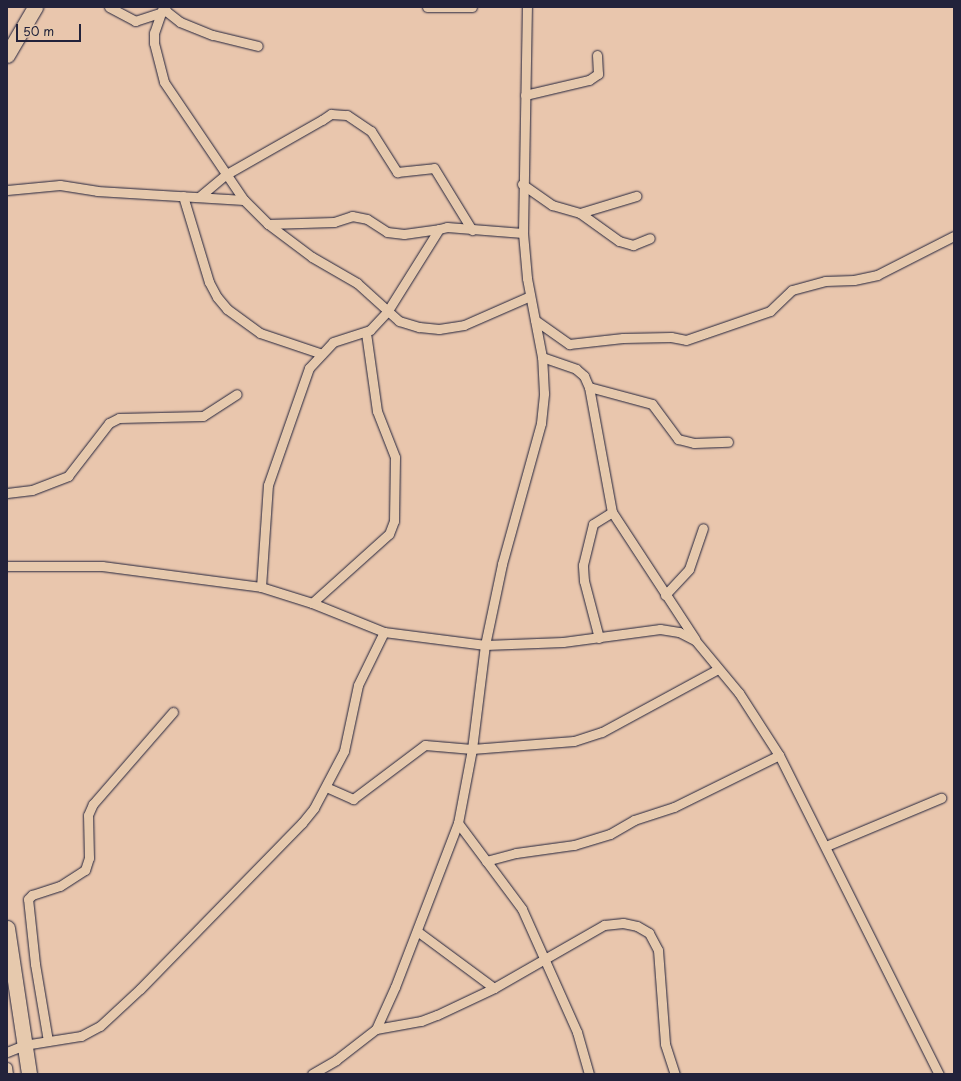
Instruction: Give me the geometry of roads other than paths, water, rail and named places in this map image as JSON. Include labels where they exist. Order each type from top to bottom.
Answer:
[{"type":"main road","points":[[7,55],[35,7]]},
{"type":"main road","points":[[7,928],[29,1074]]},
{"type":"street","points":[[109,7],[130,20],[162,10],[166,11],[180,22],[213,35],[258,46]]},
{"type":"street","points":[[427,7],[472,7]]},
{"type":"street","points":[[376,1029],[417,931],[458,823],[472,750],[485,645],[502,564],[541,423],[544,392],[542,357],[530,296],[523,233],[522,184],[527,7]]},
{"type":"street","points":[[162,10],[154,43],[164,82],[171,96],[194,123],[225,175],[244,200],[268,224],[312,257],[357,283],[387,312],[399,321],[419,327],[439,329],[464,325],[530,296]]},
{"type":"street","points":[[525,95],[589,80],[598,74],[597,55]]},
{"type":"street","points":[[199,197],[225,175],[331,114],[347,115],[371,131],[398,172],[434,168],[472,230]]},
{"type":"street","points":[[9,192],[47,184],[96,191],[244,200]]},
{"type":"street","points":[[522,184],[552,205],[580,213],[620,241],[633,245],[650,238]]},
{"type":"street","points":[[183,196],[209,282],[217,297],[227,309],[260,333],[322,354]]},
{"type":"street","points":[[580,213],[636,196]]},
{"type":"street","points":[[268,224],[328,222],[352,216],[367,219],[387,232],[404,234],[447,227],[523,233]]},
{"type":"street","points":[[261,587],[268,485],[305,373],[338,339],[366,333],[387,312],[439,229]]},
{"type":"street","points":[[535,320],[568,344],[623,338],[671,337],[686,340],[770,311],[792,290],[825,281],[854,280],[877,275],[954,236]]},
{"type":"street","points":[[312,603],[389,534],[394,521],[395,457],[377,411],[366,333]]},
{"type":"street","points":[[542,357],[576,369],[584,376],[589,387],[612,512],[695,640],[760,722],[779,755],[826,846],[939,1074]]},
{"type":"street","points":[[589,387],[652,404],[678,439],[694,443],[728,442]]},
{"type":"street","points":[[7,493],[32,490],[68,476],[109,423],[119,418],[203,416],[237,394]]},
{"type":"street","points":[[599,638],[584,581],[583,565],[594,524],[612,512]]},
{"type":"street","points":[[665,594],[689,569],[703,528]]},
{"type":"street","points":[[7,566],[102,566],[261,587],[312,603],[384,632],[485,645],[563,642],[660,629],[679,632],[695,640]]},
{"type":"street","points":[[7,1052],[24,1045],[90,1032],[140,989],[302,823],[326,787],[344,751],[358,685],[384,632]]},
{"type":"street","points":[[326,787],[353,799],[375,784],[421,747],[431,745],[472,750],[574,741],[602,732],[718,669]]},
{"type":"street","points":[[48,1041],[35,964],[28,900],[32,895],[60,886],[85,870],[89,858],[88,815],[93,804],[173,712]]},
{"type":"street","points":[[486,861],[516,853],[574,845],[610,834],[634,820],[674,807],[779,755]]},
{"type":"street","points":[[826,846],[941,798]]},
{"type":"street","points":[[458,823],[522,909],[545,956],[577,1032],[589,1074]]},
{"type":"street","points":[[312,1074],[336,1060],[376,1029],[421,1021],[494,988],[545,956],[604,925],[623,923],[637,926],[649,933],[658,950],[665,1044],[675,1074]]},
{"type":"street","points":[[417,931],[494,988]]},
{"type":"street","points":[[7,1067],[8,1074]]}]
